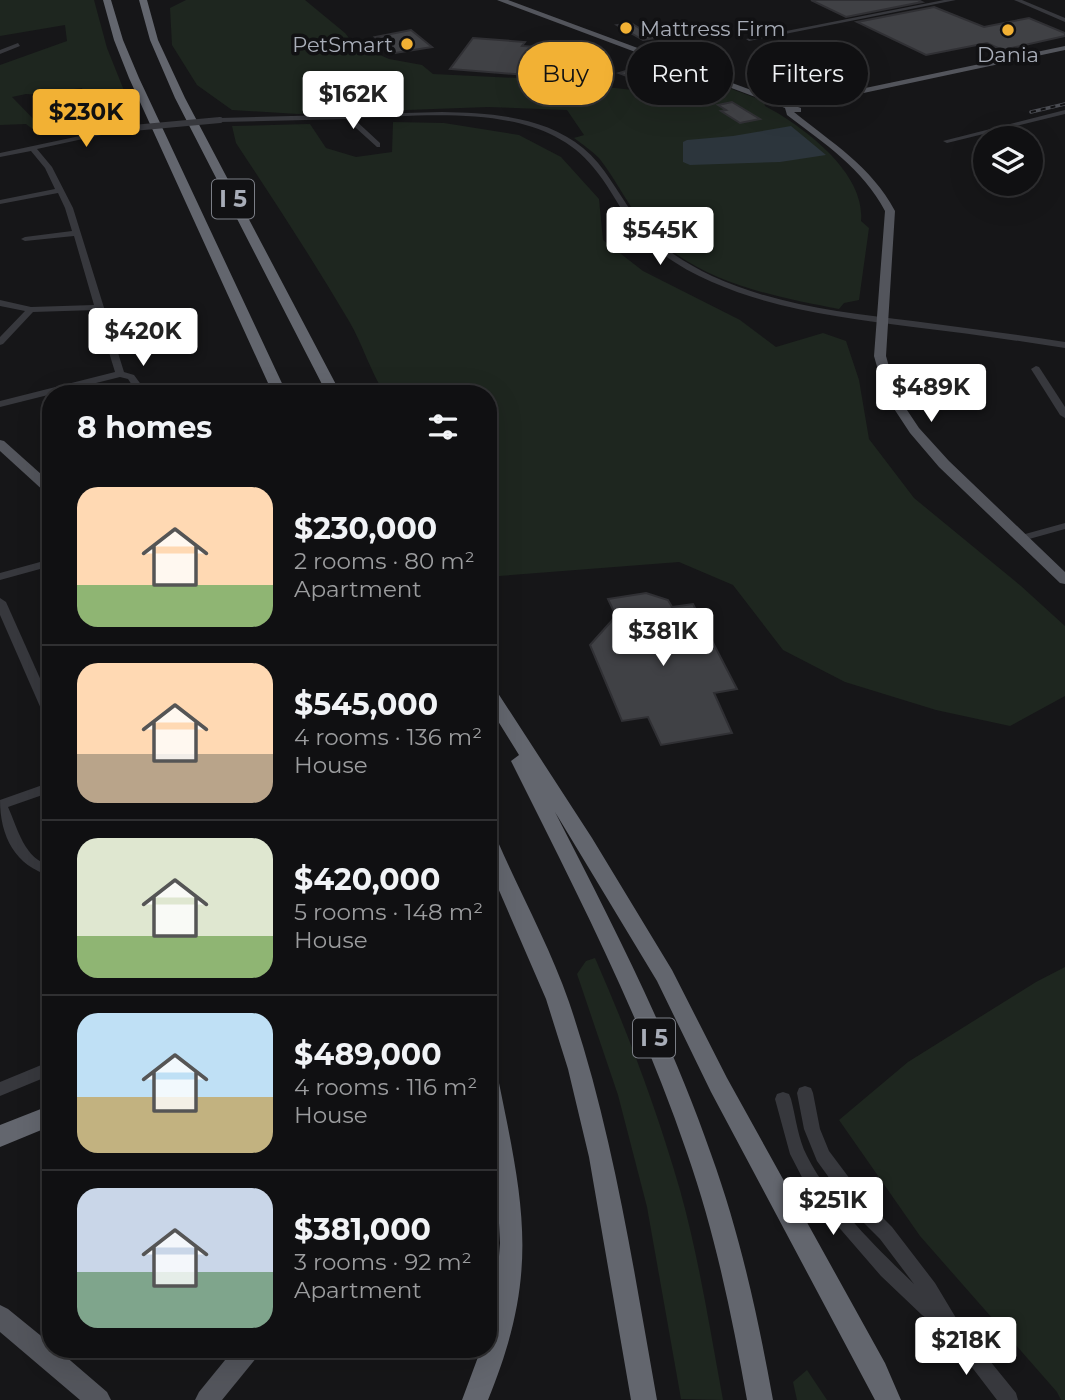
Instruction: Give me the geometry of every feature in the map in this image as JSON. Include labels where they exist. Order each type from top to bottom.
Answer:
[{"type":"highway","name":"I 5","points":[[107,0],[118,41],[131,72],[195,213],[239,297],[277,385]]},
{"type":"highway","name":"I 5","points":[[143,0],[154,40],[180,98],[329,385]]},
{"type":"highway","points":[[497,705],[585,843],[664,976],[719,1086],[876,1372],[888,1400]]},
{"type":"highway","name":"I 5","points":[[497,715],[628,977],[687,1120],[700,1154],[731,1260],[760,1400]]},
{"type":"highway","points":[[497,862],[557,999],[579,1069],[601,1157],[644,1400]]},
{"type":"highway","points":[[0,1136],[42,1119]]},
{"type":"highway","points":[[497,1132],[508,1193],[512,1242],[510,1281],[497,1339]]},
{"type":"highway","points":[[475,1400],[490,1358]]},
{"type":"main road","points":[[501,0],[789,106],[1065,48]]},
{"type":"main road","points":[[789,106],[790,113],[864,172],[884,196],[890,211],[880,356],[891,395],[929,447],[1065,580]]},
{"type":"main road","points":[[0,444],[42,482]]},
{"type":"main road","points":[[0,1317],[42,1352]]},
{"type":"main road","points":[[49,1358],[99,1400]]},
{"type":"main road","points":[[207,1400],[242,1358]]},
{"type":"street","points":[[749,39],[953,0]]},
{"type":"street","points":[[1017,0],[1065,20]]},
{"type":"street","points":[[0,52],[18,45]]},
{"type":"street","points":[[0,155],[122,129],[220,120],[473,115],[508,120],[558,135],[577,146],[592,160],[639,228],[657,247],[684,265],[719,282],[766,299],[816,310],[1065,345]]},
{"type":"street","points":[[947,141],[1063,115]]},
{"type":"street","points":[[348,117],[377,145]]},
{"type":"street","points":[[32,147],[61,190],[120,374]]},
{"type":"street","points":[[0,202],[61,190]]},
{"type":"street","points":[[25,239],[76,233]]},
{"type":"street","points":[[0,303],[31,310],[100,307]]},
{"type":"street","points":[[0,342],[31,310]]},
{"type":"street","points":[[1036,369],[1065,415]]},
{"type":"street","points":[[76,385],[120,374],[131,377],[137,385]]},
{"type":"street","points":[[0,404],[42,394]]},
{"type":"street","points":[[1021,538],[1065,526]]},
{"type":"street","points":[[0,577],[42,565]]},
{"type":"street","points":[[0,602],[42,698]]},
{"type":"street","points":[[42,791],[1,805],[27,861],[42,869]]},
{"type":"street","points":[[0,1089],[42,1072]]},
{"type":"street","points":[[805,1093],[812,1129],[823,1156],[862,1209],[886,1233],[929,1289],[953,1329],[1009,1400]]},
{"type":"street","points":[[783,1100],[800,1159],[828,1204],[923,1305],[953,1329]]},
{"type":"shaded area","points":[[0,0],[94,0],[107,48],[137,123],[82,131],[91,119],[82,88],[74,89],[76,97],[26,94],[12,97],[45,131],[38,133],[26,124],[0,125],[0,65],[67,41],[65,25],[0,36]]},
{"type":"shaded area","points":[[186,0],[305,0],[345,33],[353,43],[389,59],[422,65],[433,74],[518,78],[518,105],[613,105],[613,88],[627,89],[627,105],[733,105],[733,90],[747,95],[747,105],[765,105],[813,139],[843,169],[853,186],[860,203],[861,221],[869,228],[859,300],[844,303],[839,309],[789,299],[739,285],[692,264],[652,233],[599,158],[574,138],[584,135],[567,110],[488,107],[298,114],[232,110],[197,85],[172,45],[170,8]]},
{"type":"shaded area","points":[[393,122],[444,123],[519,135],[561,157],[599,199],[603,240],[643,271],[740,320],[776,347],[823,333],[846,341],[859,380],[869,439],[914,498],[1065,626],[1065,696],[1010,726],[936,710],[845,682],[783,650],[733,585],[679,562],[499,576],[497,385],[380,385],[349,321],[236,143],[232,126],[310,124],[326,148],[356,157],[392,152]]},
{"type":"shaded area","points":[[791,126],[826,155],[780,162],[690,165],[683,162],[683,142],[687,140],[733,136]]},
{"type":"shaded area","points":[[595,958],[641,1072],[680,1190],[699,1268],[723,1400],[681,1399],[647,1207],[618,1095],[577,974],[586,961]]},
{"type":"shaded area","points":[[1065,967],[1065,1400],[1061,1400],[1057,1392],[920,1236],[839,1120],[908,1062],[1036,982]]},
{"type":"shaded area","points":[[807,1370],[827,1400],[797,1400],[793,1382]]},
{"type":"building","points":[[811,0],[918,0],[922,2],[846,17]]},
{"type":"building","points":[[934,7],[984,27],[1029,18],[1065,33],[1065,36],[1007,49],[987,43],[926,55],[857,22]]},
{"type":"building","points":[[631,23],[656,38],[643,40],[617,25]]},
{"type":"building","name":"PetSmart","points":[[411,30],[432,47],[395,53],[375,37]]},
{"type":"building","points":[[473,38],[525,42],[518,42],[518,74],[450,69]]},
{"type":"building","points":[[733,103],[760,119],[740,123],[721,111],[726,110],[718,105],[733,105]]},
{"type":"building","points":[[646,593],[668,600],[672,607],[693,604],[737,689],[714,693],[732,733],[661,745],[648,717],[622,721],[590,645],[616,616],[608,599]]},
{"type":"railway","points":[[1031,112],[1065,104]]},
{"type":"place","name":"Mattress Firm","points":[[626,28]]},
{"type":"place","name":"Dania","points":[[1008,30]]},
{"type":"place","name":"PetSmart","points":[[407,44]]}]
